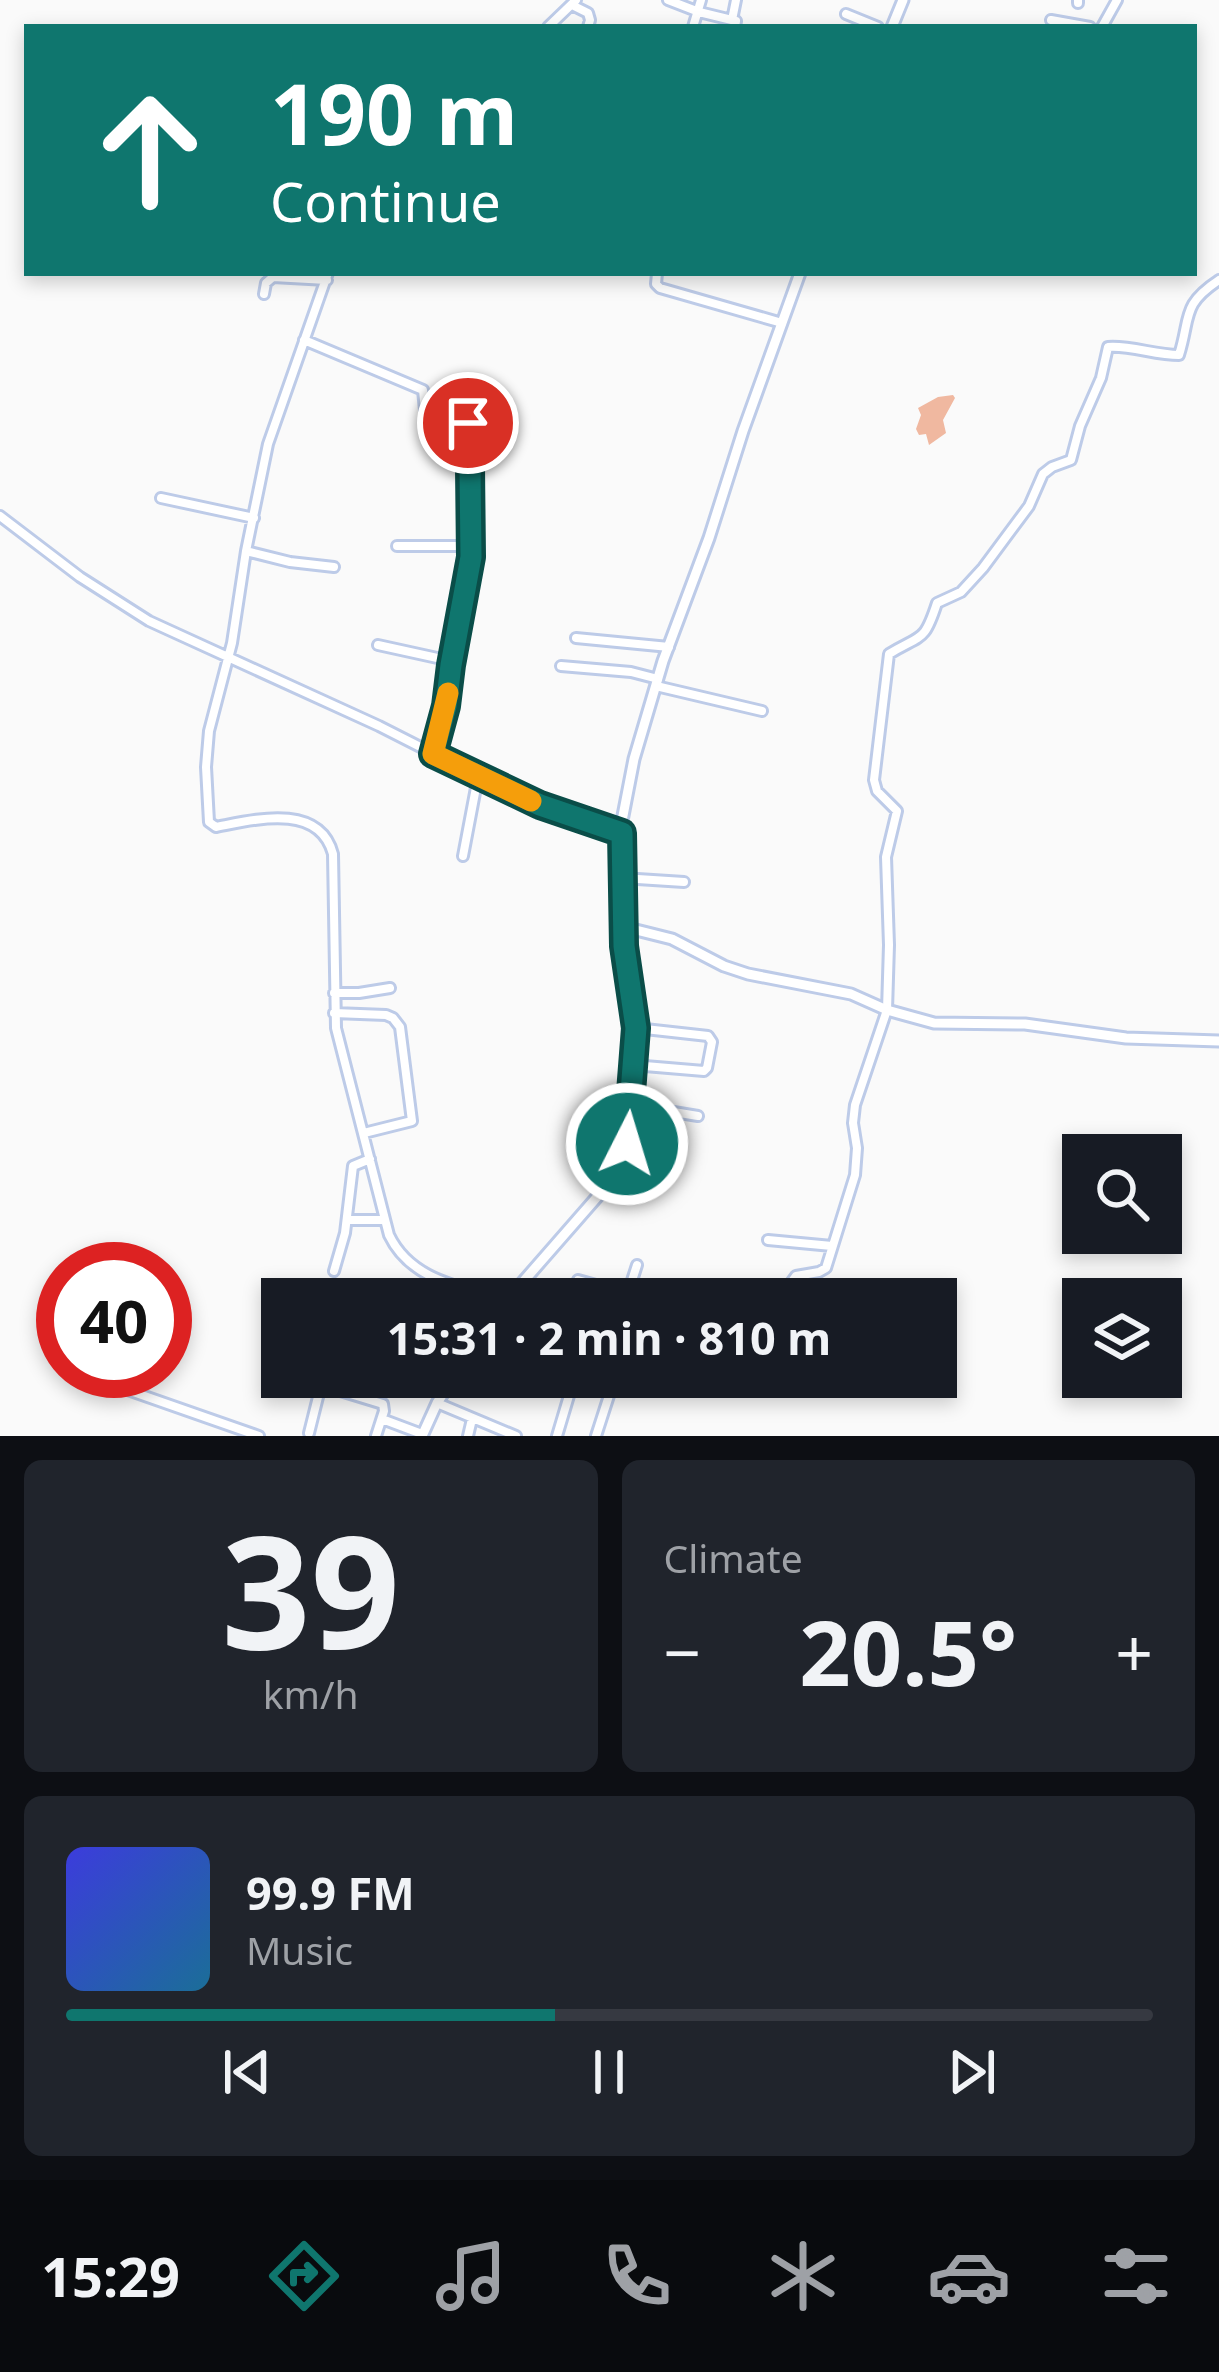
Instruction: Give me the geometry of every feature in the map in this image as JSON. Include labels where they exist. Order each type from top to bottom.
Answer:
[{"type":"street","points":[[668,0],[734,24],[736,0]]},
{"type":"street","points":[[694,24],[701,0]]},
{"type":"street","points":[[551,24],[574,3]]},
{"type":"street","points":[[846,14],[861,24]]},
{"type":"street","points":[[1051,20],[1073,24]]},
{"type":"street","points":[[264,294],[273,277],[327,276],[268,445],[208,742],[209,822],[216,827],[293,818],[331,844],[334,1013],[370,1160],[394,1246],[422,1273],[438,1278]]},
{"type":"street","points":[[657,276],[660,288],[782,322]]},
{"type":"street","points":[[523,1278],[623,1161],[636,1028],[624,946],[622,833],[627,791],[657,682],[799,276]]},
{"type":"street","points":[[795,1278],[824,1271],[848,1204],[857,1166],[855,1105],[887,1010],[886,857],[897,811],[877,791],[874,780],[889,654],[927,632],[938,603],[961,592],[1010,535],[1043,474],[1071,460],[1108,347],[1179,356],[1193,303],[1201,291],[1219,280]]},
{"type":"street","points":[[304,340],[423,390],[429,417],[475,427],[470,468],[472,546],[446,706],[433,754]]},
{"type":"street","points":[[161,499],[254,518]]},
{"type":"street","points":[[0,516],[50,556],[149,621],[540,805],[622,833]]},
{"type":"street","points":[[397,546],[472,546]]},
{"type":"street","points":[[246,551],[334,567]]},
{"type":"street","points":[[576,638],[669,647]]},
{"type":"street","points":[[378,645],[452,662]]},
{"type":"street","points":[[561,666],[631,672],[762,711]]},
{"type":"street","points":[[464,856],[478,777]]},
{"type":"street","points":[[622,878],[684,882]]},
{"type":"street","points":[[624,927],[672,939],[748,974],[851,994],[934,1023],[1025,1024],[1126,1038],[1219,1041]]},
{"type":"street","points":[[624,946],[646,931]]},
{"type":"street","points":[[334,993],[389,988]]},
{"type":"street","points":[[334,1013],[386,1015],[400,1027],[412,1121],[364,1133]]},
{"type":"street","points":[[633,1065],[704,1071],[712,1042],[708,1036],[636,1028]]},
{"type":"street","points":[[631,1105],[698,1116]]},
{"type":"street","points":[[334,1271],[353,1166],[370,1160]]},
{"type":"street","points":[[346,1220],[385,1220]]},
{"type":"street","points":[[768,1240],[832,1246]]},
{"type":"street","points":[[633,1278],[637,1265]]},
{"type":"street","points":[[148,1398],[259,1436]]},
{"type":"street","points":[[317,1398],[308,1434],[322,1436]]},
{"type":"street","points":[[367,1398],[384,1407],[376,1436]]},
{"type":"street","points":[[382,1419],[422,1435],[440,1398]]},
{"type":"street","points":[[557,1436],[568,1398]]},
{"type":"street","points":[[596,1436],[608,1398]]},
{"type":"street","points":[[437,1403],[511,1435]]},
{"type":"street","points":[[468,1436],[472,1419]]},
{"type":"shaded area","points":[[953,395],[943,420],[946,433],[929,445],[926,434],[919,435],[916,429],[921,415],[918,408]]},
{"type":"slow traffic","points":[[448,693],[433,754],[531,801]]},
{"type":"route","points":[[468,423],[475,427],[470,468],[471,557],[446,706],[433,754],[540,805],[622,833],[624,946],[636,1028],[627,1144]]}]
